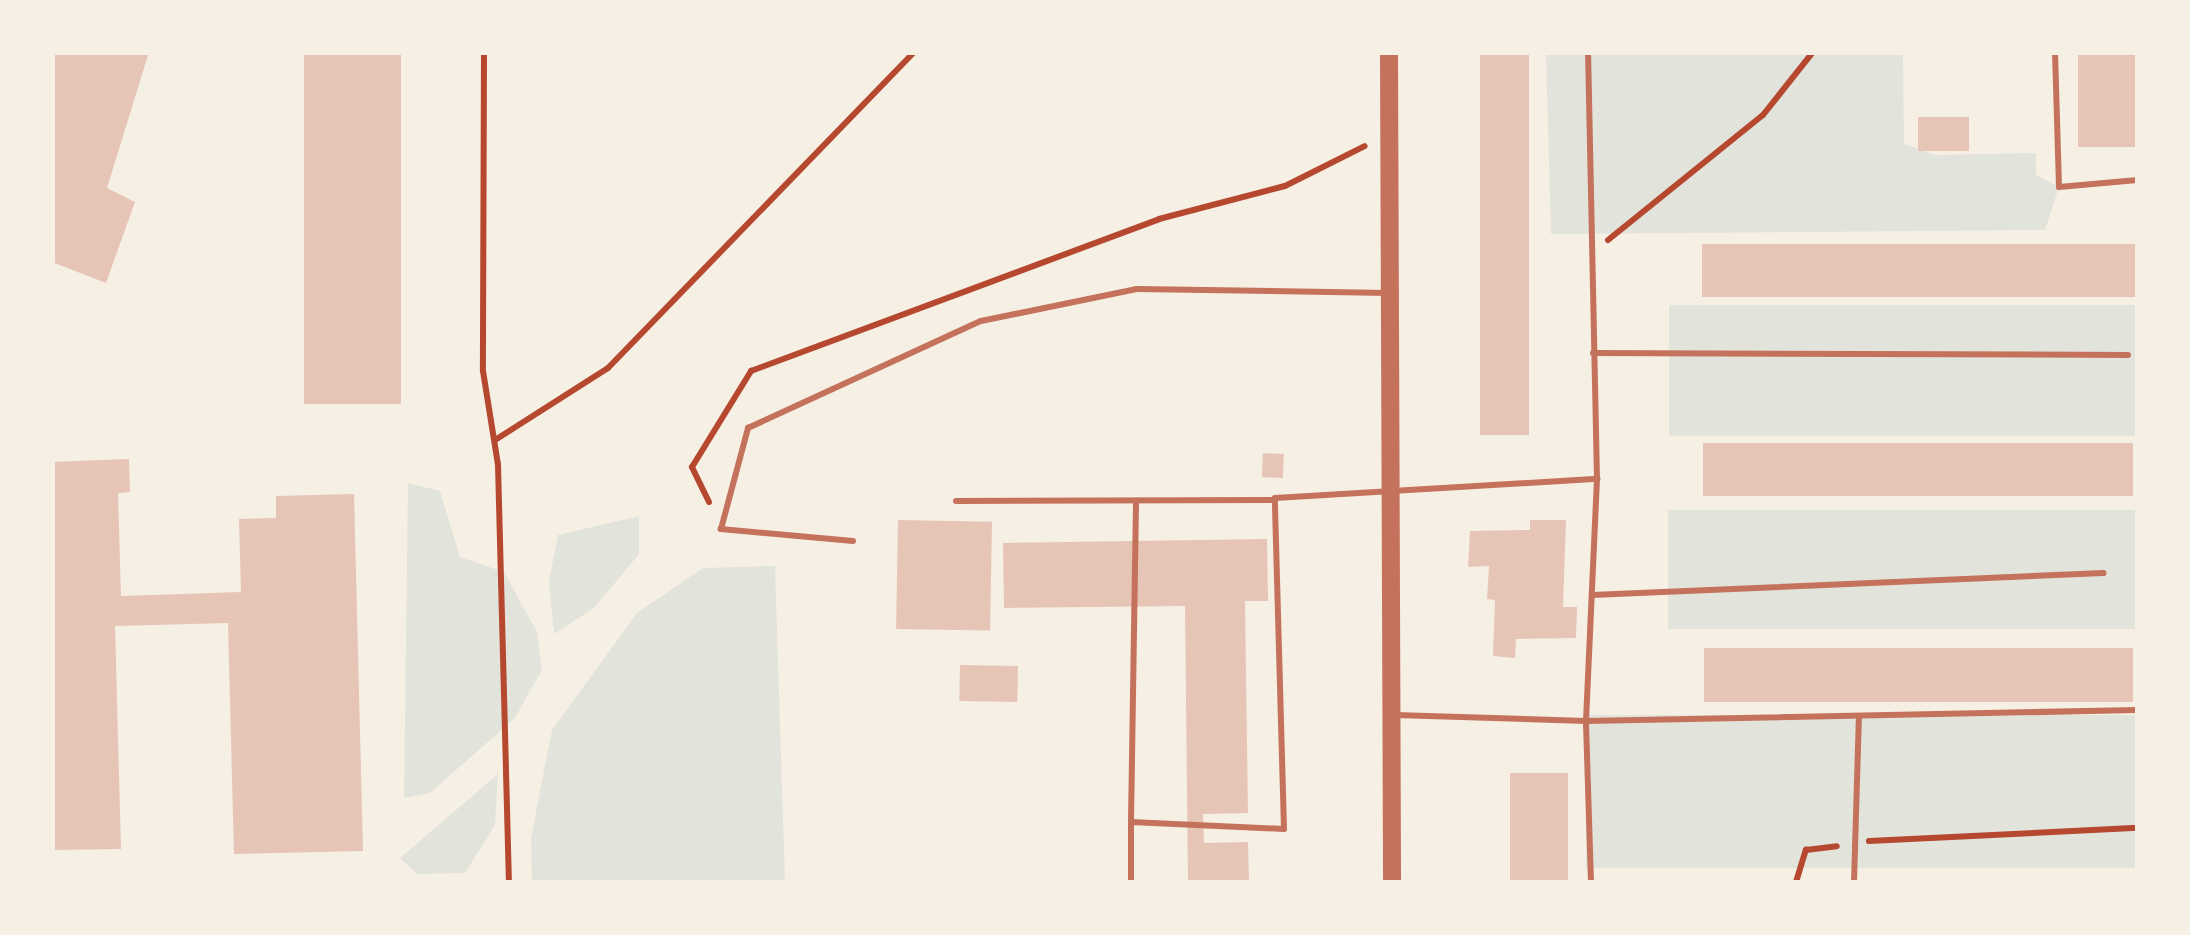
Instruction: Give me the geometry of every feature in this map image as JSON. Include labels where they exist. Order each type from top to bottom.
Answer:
[{"type":"street","points":[[1389,52],[1392,882]]},
{"type":"lane","points":[[1588,52],[1597,479],[1586,721],[1591,882]]},
{"type":"lane","points":[[2055,52],[2059,187],[2138,180]]},
{"type":"lane","points":[[852,541],[722,529],[748,428],[982,320],[1137,288],[1389,293]]},
{"type":"lane","points":[[1593,353],[2128,355]]},
{"type":"lane","points":[[956,501],[1275,500],[1390,486],[1597,479]]},
{"type":"lane","points":[[1131,822],[1284,829],[1275,500]]},
{"type":"lane","points":[[1132,882],[1136,503]]},
{"type":"lane","points":[[1592,595],[2104,573]]},
{"type":"lane","points":[[1390,715],[1586,721],[2138,710]]},
{"type":"lane","points":[[1854,882],[1859,716]]},
{"type":"path","points":[[484,52],[484,371],[494,440],[508,882]]},
{"type":"path","points":[[494,440],[608,368],[914,52]]},
{"type":"path","points":[[1594,251],[1762,115],[1813,52]]},
{"type":"path","points":[[722,529],[692,467],[750,371],[1159,219],[1286,186],[1389,134]]},
{"type":"path","points":[[1796,882],[1806,850],[2138,828]]},
{"type":"shaded area","points":[[1546,53],[2018,53],[1903,54],[1904,144],[1935,155],[2036,153],[2036,175],[2059,187],[2045,230],[1551,234]]},
{"type":"shaded area","points":[[1669,305],[2137,305],[2137,436],[1669,436]]},
{"type":"shaded area","points":[[408,483],[440,491],[460,557],[504,572],[537,632],[542,670],[515,718],[430,793],[404,798]]},
{"type":"shaded area","points":[[1668,510],[2137,510],[2137,629],[1668,629]]},
{"type":"shaded area","points":[[639,516],[639,554],[594,608],[554,634],[549,582],[558,535]]},
{"type":"shaded area","points":[[775,566],[785,882],[532,882],[531,838],[552,730],[637,613],[703,568]]},
{"type":"shaded area","points":[[1586,715],[2137,715],[2137,868],[1586,868]]},
{"type":"shaded area","points":[[498,774],[495,825],[465,873],[417,874],[400,858]]},
{"type":"building","points":[[52,52],[149,52],[107,188],[135,202],[106,283],[52,262]]},
{"type":"building","points":[[304,52],[401,52],[401,404],[304,404]]},
{"type":"building","points":[[1480,52],[1529,52],[1529,435],[1480,435]]},
{"type":"building","points":[[2078,52],[2138,52],[2138,147],[2078,147]]},
{"type":"building","points":[[1918,117],[1969,117],[1969,151],[1918,151]]},
{"type":"building","points":[[1702,244],[2137,244],[2137,297],[1702,297]]},
{"type":"building","points":[[1703,443],[2133,443],[2133,496],[1703,496]]},
{"type":"building","points":[[1263,453],[1284,454],[1283,478],[1262,477]]},
{"type":"building","points":[[129,459],[130,492],[118,493],[121,596],[241,592],[239,519],[276,518],[276,496],[354,494],[363,851],[234,854],[228,623],[115,626],[121,849],[52,850],[52,462]]},
{"type":"building","points":[[898,520],[992,522],[990,631],[896,629]]},
{"type":"building","points":[[1530,520],[1566,520],[1563,607],[1577,607],[1576,638],[1516,639],[1515,658],[1493,656],[1495,600],[1487,599],[1489,566],[1468,567],[1470,531],[1530,530]]},
{"type":"building","points":[[1267,539],[1268,601],[1245,601],[1248,813],[1203,814],[1204,843],[1248,842],[1249,882],[1188,882],[1185,606],[1004,608],[1003,543]]},
{"type":"building","points":[[1704,648],[2133,648],[2133,702],[1704,702]]},
{"type":"building","points":[[960,665],[1018,666],[1017,702],[959,701]]},
{"type":"building","points":[[1510,773],[1568,773],[1568,882],[1510,882]]}]
